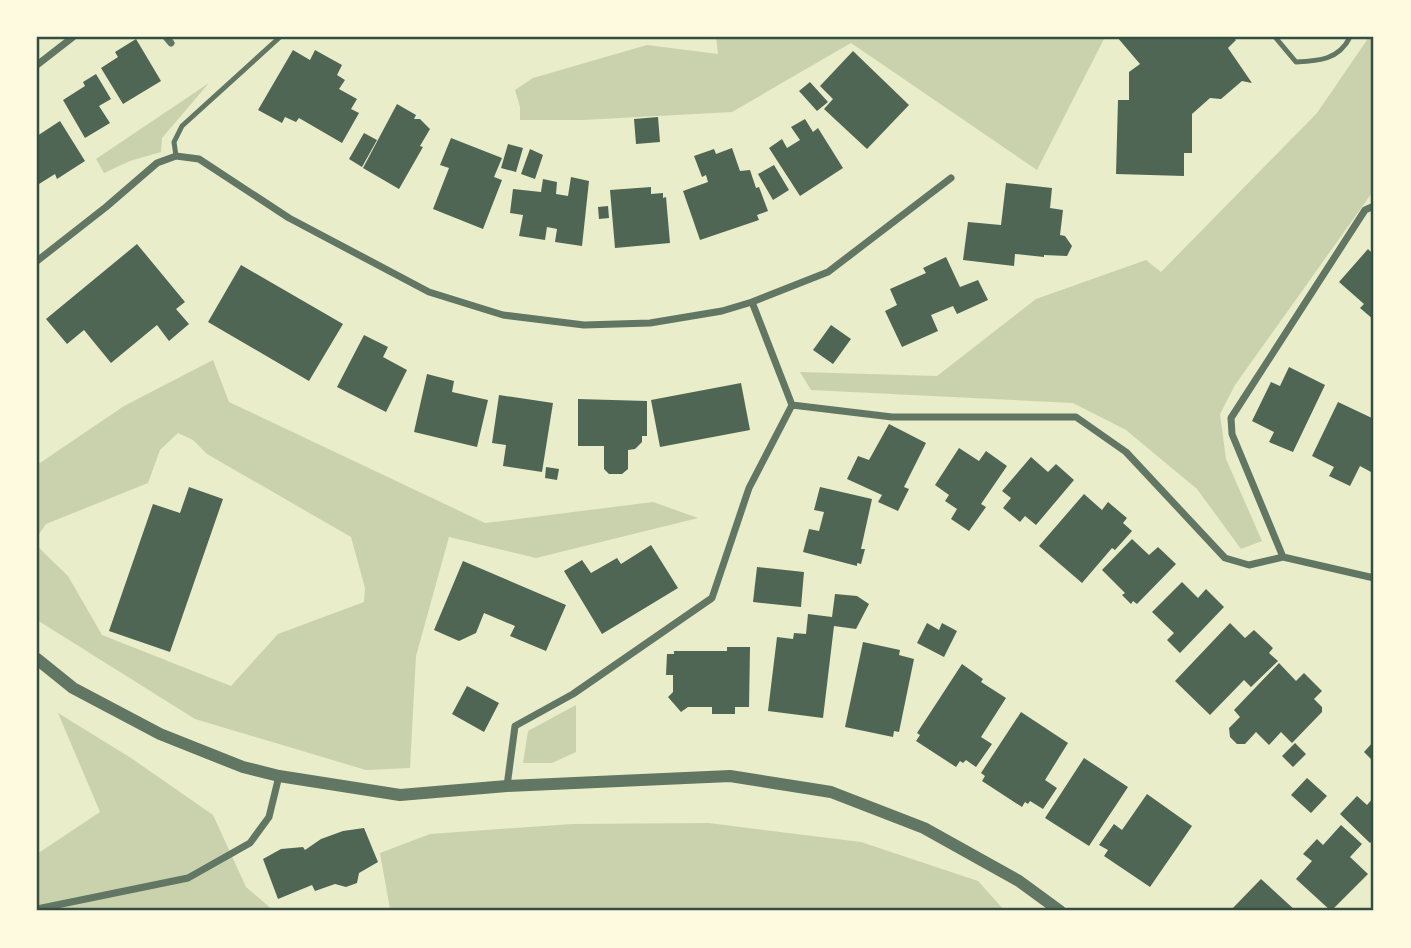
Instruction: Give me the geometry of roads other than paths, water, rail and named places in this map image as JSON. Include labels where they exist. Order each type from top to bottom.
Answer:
[{"type":"street","points":[[37,65],[73,37]]},
{"type":"street","points":[[37,261],[157,163],[176,156],[199,159],[289,218],[429,292],[503,315],[584,325],[650,323],[722,311],[828,272],[951,178]]},
{"type":"street","points":[[1283,557],[1231,434],[1231,418],[1365,210],[1374,206]]},
{"type":"street","points":[[507,786],[515,726],[573,694],[712,598],[749,488],[792,405],[752,302]]},
{"type":"street","points":[[792,405],[892,417],[1076,417],[1126,452],[1225,558],[1250,565],[1283,557],[1374,578]]},
{"type":"street","points":[[37,659],[73,688],[160,734],[243,766],[279,776],[400,795],[507,786],[730,776],[831,792],[924,828],[1019,881],[1060,911]]},
{"type":"street","points":[[37,909],[188,878],[250,843],[269,817],[279,776]]},
{"type":"lane","points":[[176,156],[173,142],[182,126],[280,37]]},
{"type":"lane","points":[[1275,37],[1296,62],[1325,61],[1346,45],[1350,37]]}]
